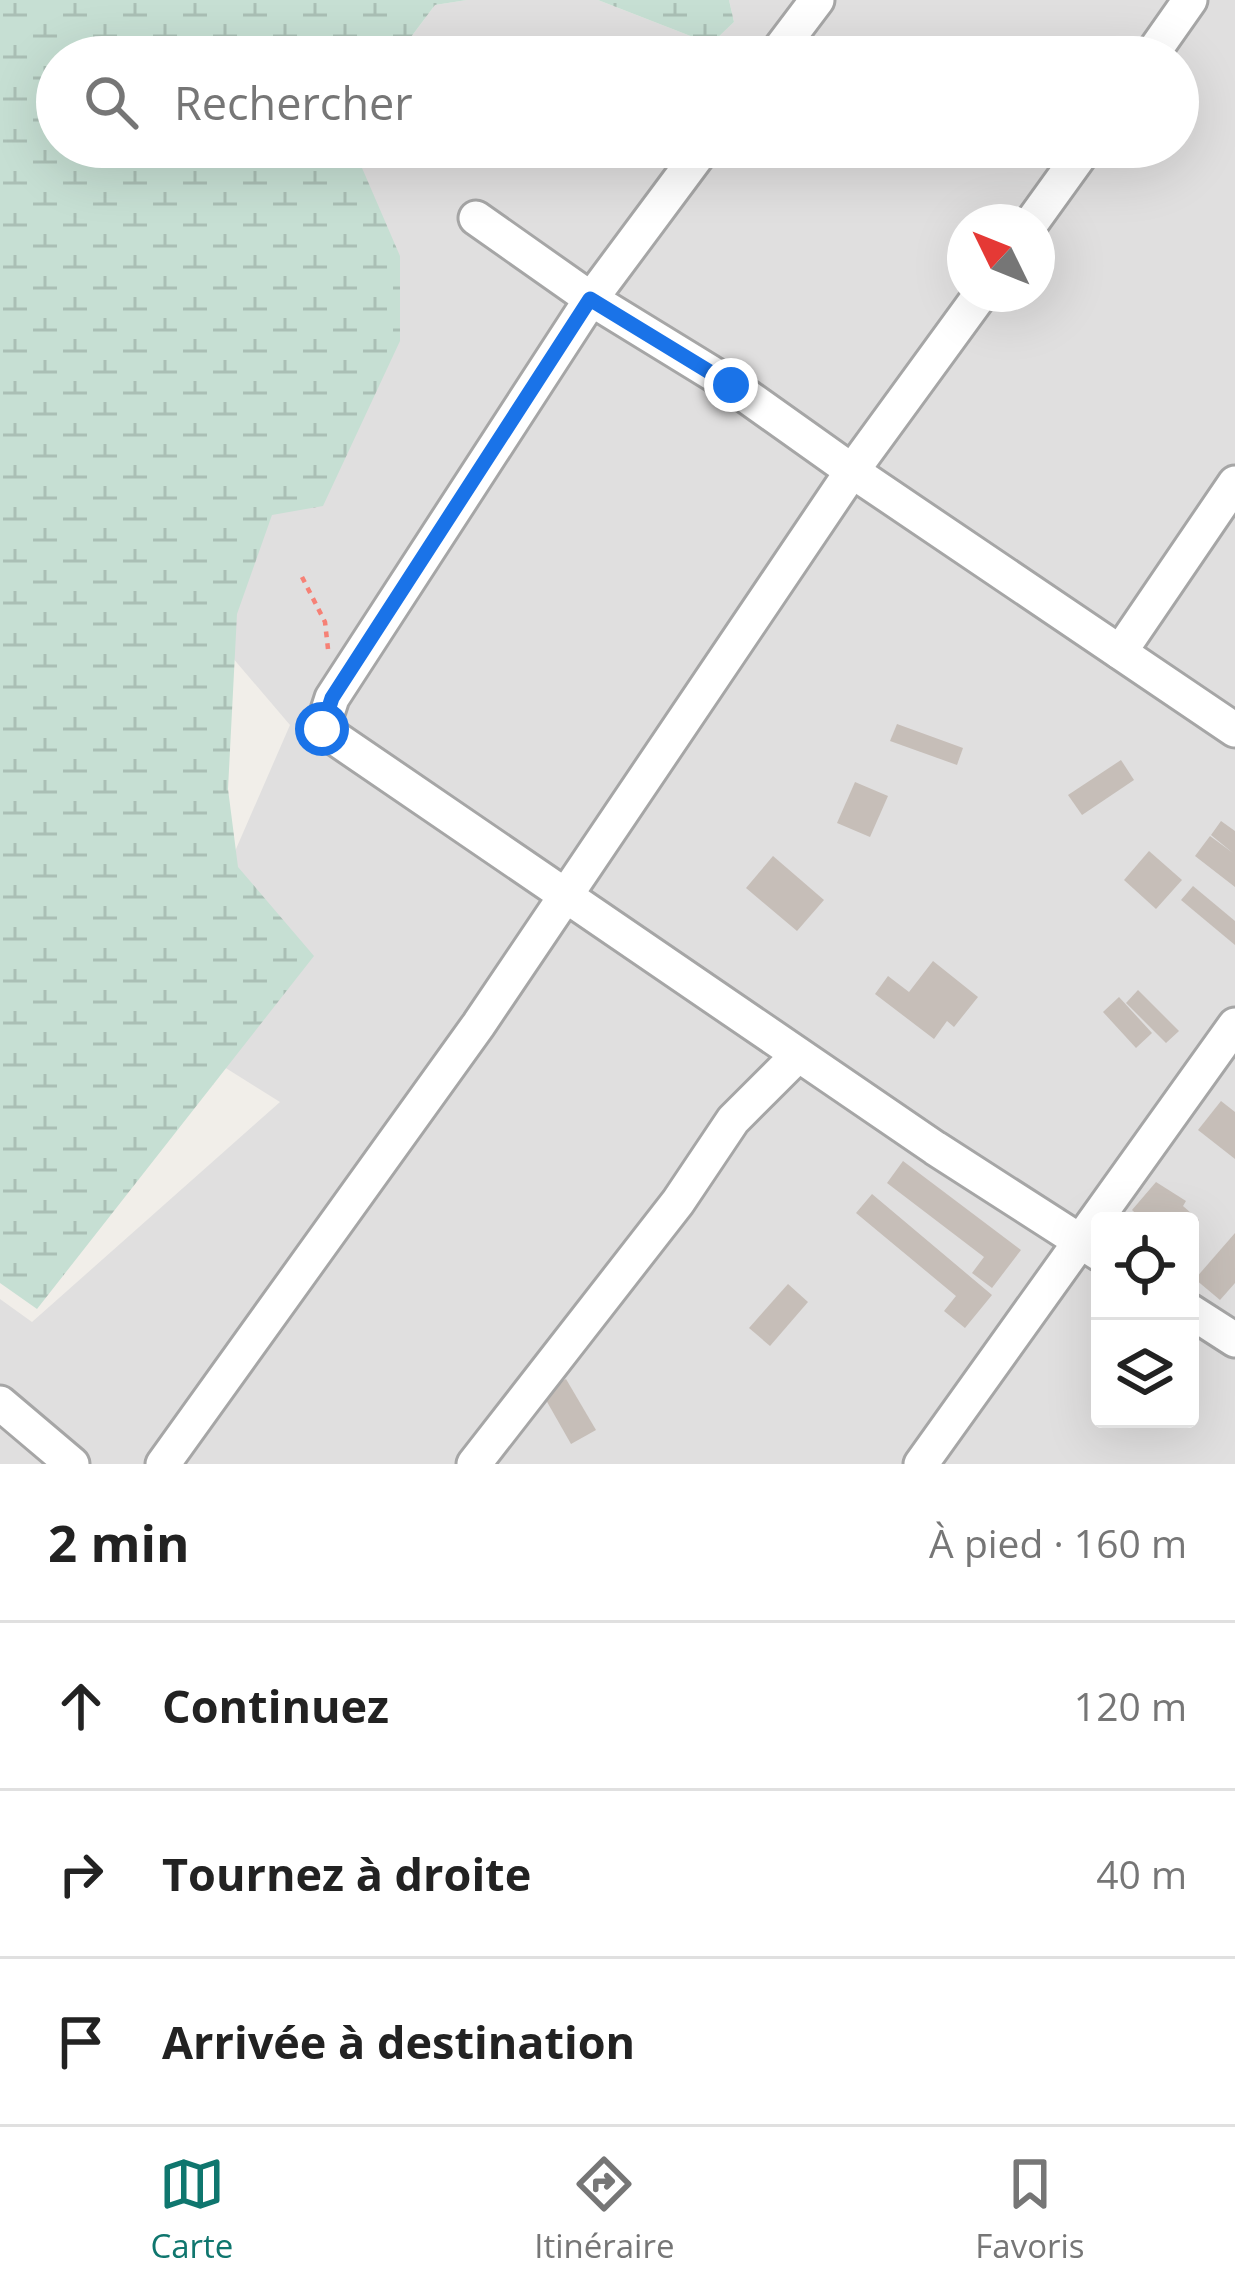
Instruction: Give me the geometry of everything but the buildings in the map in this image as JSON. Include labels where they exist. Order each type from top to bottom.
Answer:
[{"type":"street","points":[[790,36],[817,0]]},
{"type":"street","points":[[1165,36],[1190,0]]},
{"type":"street","points":[[688,168],[590,299],[332,698],[322,723],[326,734],[1091,1248],[921,1464]]},
{"type":"street","points":[[1045,204],[1071,168]]},
{"type":"street","points":[[476,218],[590,299],[731,385],[1235,730]]},
{"type":"street","points":[[163,1464],[566,897],[852,472],[968,312]]},
{"type":"street","points":[[1120,652],[1235,483]]},
{"type":"street","points":[[1114,1212],[1235,1025]]},
{"type":"street","points":[[474,1464],[678,1202],[734,1120],[799,1055]]},
{"type":"street","points":[[1199,1317],[1235,1340]]},
{"type":"street","points":[[0,1403],[72,1464]]},
{"type":"shaded area","points":[[467,0],[598,0],[690,36],[412,36],[435,5]]},
{"type":"shaded area","points":[[729,0],[1235,0],[1235,1464],[0,1464],[0,1299],[32,1322],[280,1102],[205,1055],[216,895],[290,725],[180,596],[330,168],[1199,168],[1199,36],[719,36],[734,22]]},
{"type":"green space","points":[[0,0],[467,0],[435,5],[412,36],[36,36],[36,168],[362,168],[400,256],[400,341],[323,506],[272,515],[237,614],[228,789],[238,867],[314,956],[37,1309],[0,1283]]},
{"type":"green space","points":[[598,0],[729,0],[734,22],[719,36],[690,36]]},
{"type":"route","points":[[322,729],[332,698],[590,299],[731,385]]}]
